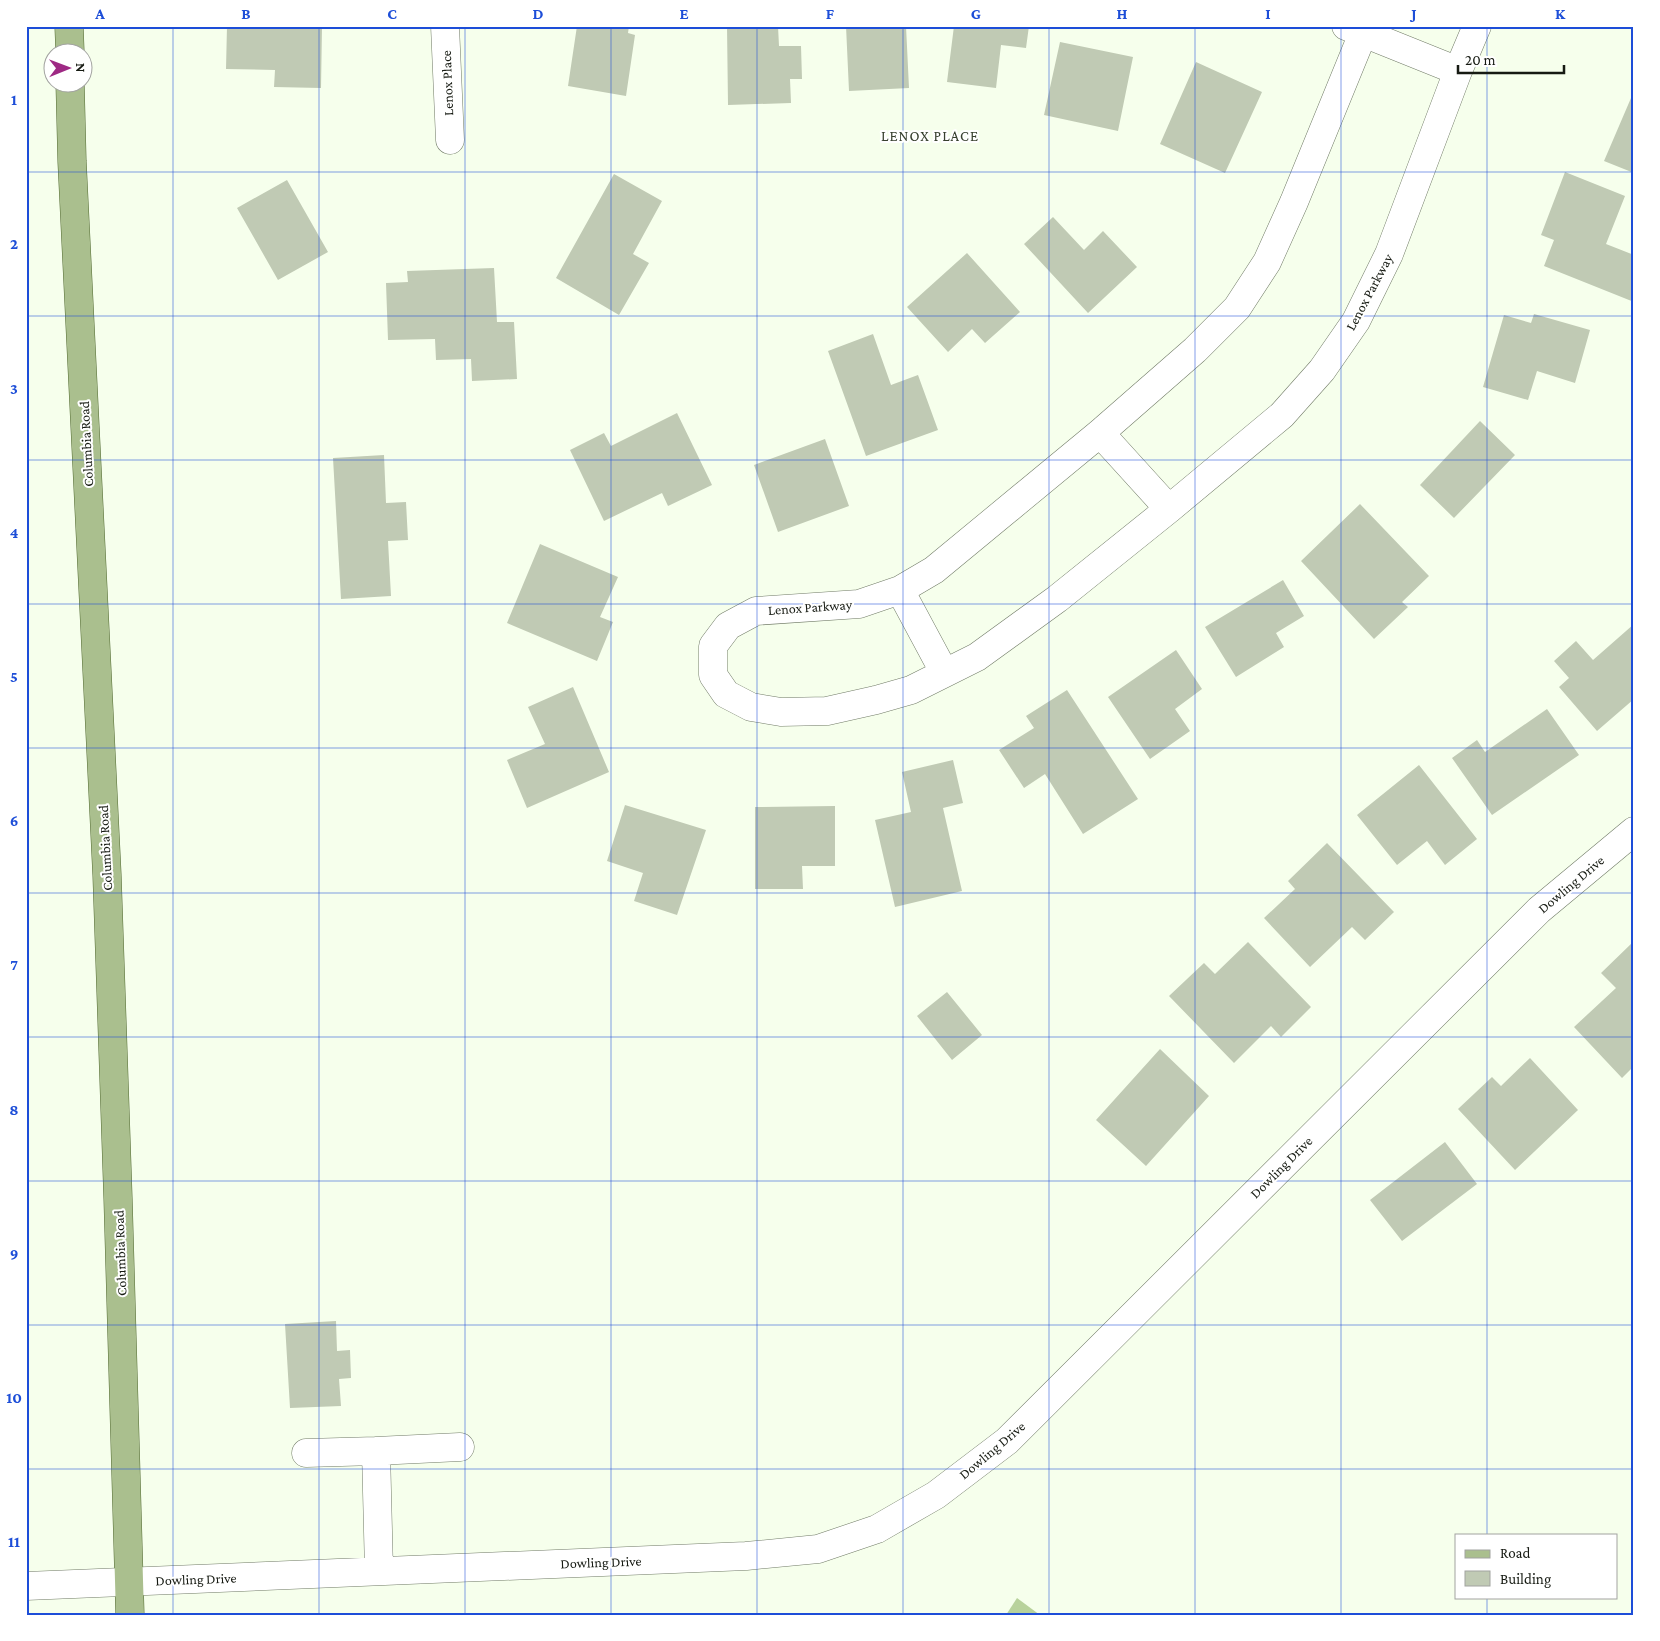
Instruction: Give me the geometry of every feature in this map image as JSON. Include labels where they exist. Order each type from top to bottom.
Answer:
[{"type":"main road","points":[[69,26],[70,42]]},
{"type":"main road","name":"Columbia Road","points":[[70,92],[72,171],[107,875],[130,1615]]},
{"type":"street","name":"Lenox Place","points":[[445,26],[450,140]]},
{"type":"street","name":"Lenox Parkway","points":[[1458,71],[1358,29],[1298,193],[1267,262],[1237,308],[1195,350],[934,570],[900,590],[859,604],[756,611],[728,626],[713,646],[713,675],[726,694],[751,707],[781,712],[827,711],[911,690],[977,656],[1057,599],[1282,415],[1322,370],[1356,321],[1389,254],[1458,71],[1477,26]]},
{"type":"street","points":[[1100,432],[1169,509]]},
{"type":"street","points":[[900,590],[944,672]]},
{"type":"street","name":"Dowling Drive","points":[[26,1586],[746,1556],[818,1549],[877,1529],[936,1495],[1007,1441],[1539,910],[1634,832]]},
{"type":"street","points":[[306,1453],[460,1446]]},
{"type":"street","points":[[376,1450],[380,1571]]},
{"type":"shaded area","points":[[1017,1598],[1040,1615],[1006,1615]]},
{"type":"building","points":[[227,26],[322,26],[321,88],[274,87],[275,70],[226,69]]},
{"type":"building","points":[[577,26],[629,26],[628,33],[635,35],[626,96],[568,86]]},
{"type":"building","points":[[727,26],[778,26],[779,46],[801,46],[802,79],[790,79],[791,103],[728,105]]},
{"type":"building","points":[[846,26],[906,26],[909,88],[849,91]]},
{"type":"building","points":[[954,26],[1029,26],[1026,48],[1001,45],[996,88],[947,82]]},
{"type":"building","points":[[1060,42],[1133,57],[1118,131],[1044,115]]},
{"type":"building","points":[[1196,62],[1262,92],[1225,173],[1160,144]]},
{"type":"building","points":[[1634,91],[1634,173],[1604,161]]},
{"type":"building","points":[[1565,172],[1625,196],[1606,244],[1634,255],[1634,302],[1544,266],[1554,240],[1541,235]]},
{"type":"building","points":[[614,174],[662,201],[633,254],[649,263],[619,315],[556,278]]},
{"type":"building","points":[[287,180],[328,252],[278,280],[237,208]]},
{"type":"building","points":[[1053,217],[1084,250],[1103,231],[1137,267],[1088,313],[1024,244]]},
{"type":"building","points":[[967,253],[1020,312],[985,343],[972,329],[948,352],[907,307]]},
{"type":"building","points":[[494,268],[497,322],[514,322],[517,379],[472,381],[471,359],[436,360],[435,339],[388,340],[386,283],[408,282],[407,271]]},
{"type":"building","points":[[1534,314],[1590,330],[1575,383],[1537,371],[1528,400],[1483,387],[1504,315],[1531,323]]},
{"type":"building","points":[[873,334],[891,385],[918,375],[938,430],[866,456],[828,351]]},
{"type":"building","points":[[677,413],[712,485],[668,506],[662,493],[604,521],[570,450],[604,433],[611,446]]},
{"type":"building","points":[[1480,421],[1515,455],[1454,518],[1420,485]]},
{"type":"building","points":[[825,439],[849,506],[778,532],[754,465]]},
{"type":"building","points":[[384,455],[386,503],[406,502],[408,540],[388,541],[391,596],[341,599],[333,458]]},
{"type":"building","points":[[1360,504],[1429,576],[1402,602],[1408,607],[1374,639],[1301,561]]},
{"type":"building","points":[[540,544],[618,577],[600,617],[613,622],[597,661],[507,623]]},
{"type":"building","points":[[1283,580],[1304,616],[1276,633],[1284,647],[1236,677],[1205,627]]},
{"type":"building","points":[[1634,624],[1634,699],[1597,731],[1559,687],[1569,678],[1554,661],[1576,641],[1593,660]]},
{"type":"building","points":[[1176,650],[1202,689],[1175,709],[1190,731],[1150,759],[1108,697]]},
{"type":"building","points":[[573,687],[609,772],[527,808],[507,760],[545,744],[528,707]]},
{"type":"building","points":[[1067,690],[1138,799],[1083,834],[1045,774],[1024,788],[999,750],[1034,728],[1026,716]]},
{"type":"building","points":[[1547,709],[1579,755],[1492,815],[1452,758],[1477,740],[1485,752]]},
{"type":"building","points":[[953,760],[963,803],[943,808],[962,891],[895,907],[875,820],[911,812],[902,772]]},
{"type":"building","points":[[1419,765],[1477,839],[1445,865],[1427,841],[1397,865],[1357,815]]},
{"type":"building","points":[[625,805],[706,830],[677,915],[634,901],[643,873],[607,861]]},
{"type":"building","points":[[835,806],[835,866],[802,866],[803,889],[755,889],[755,807]]},
{"type":"building","points":[[1327,843],[1394,912],[1365,940],[1352,927],[1310,967],[1264,918],[1295,889],[1288,881]]},
{"type":"building","points":[[1248,942],[1311,1007],[1281,1037],[1271,1026],[1234,1063],[1169,996],[1204,963],[1215,974]]},
{"type":"building","points":[[1632,943],[1634,944],[1634,1066],[1622,1078],[1574,1027],[1616,988],[1601,973]]},
{"type":"building","points":[[947,992],[982,1035],[952,1060],[917,1016]]},
{"type":"building","points":[[1160,1049],[1209,1096],[1146,1166],[1096,1120]]},
{"type":"building","points":[[1530,1058],[1578,1110],[1515,1170],[1458,1109],[1492,1077],[1501,1086]]},
{"type":"building","points":[[1445,1142],[1477,1184],[1402,1241],[1370,1200]]},
{"type":"building","points":[[336,1321],[337,1351],[350,1350],[351,1378],[339,1379],[341,1406],[290,1408],[285,1324]]},
{"type":"district","name":"LENOX PLACE","points":[[930,136]]}]
